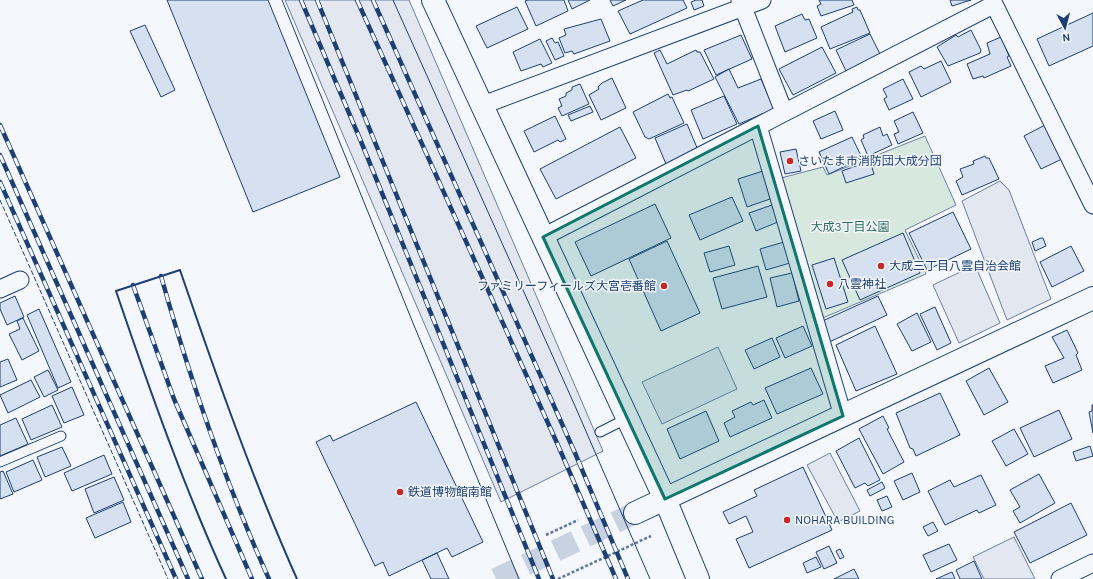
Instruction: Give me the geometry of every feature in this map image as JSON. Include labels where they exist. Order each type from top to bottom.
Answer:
[{"type":"street","points":[[433,0],[628,418],[665,499],[698,579]]},
{"type":"street","points":[[482,105],[741,4],[762,0]]},
{"type":"street","points":[[543,237],[758,126],[992,2],[1093,206]]},
{"type":"street","points":[[741,4],[784,112]]},
{"type":"street","points":[[758,126],[842,416]]},
{"type":"street","points":[[0,289],[20,280]]},
{"type":"street","points":[[635,513],[1093,298]]},
{"type":"street","points":[[1060,579],[1093,563]]},
{"type":"lane","points":[[600,432],[628,418]]},
{"type":"lane","points":[[0,462],[61,436]]},
{"type":"path","points":[[546,535],[578,520]]},
{"type":"path","points":[[558,579],[650,536]]},
{"type":"highlighted area","points":[[758,126],[843,416],[665,499],[543,237]]},
{"type":"green space","name":"大成3丁目公園","points":[[925,136],[956,205],[905,230],[926,274],[818,320],[781,178],[823,167],[827,175]]},
{"type":"shaded area","points":[[285,0],[409,0],[603,451],[501,502]]},
{"type":"shaded area","points":[[1000,181],[1009,190],[1051,299],[1007,320],[962,201]]},
{"type":"shaded area","points":[[975,265],[1000,323],[959,343],[933,285]]},
{"type":"shaded area","points":[[718,347],[737,389],[662,424],[642,382]]},
{"type":"shaded area","points":[[830,453],[860,511],[838,522],[807,465]]},
{"type":"shaded area","points":[[1014,537],[1035,579],[984,579],[973,557]]},
{"type":"building","points":[[167,0],[268,0],[340,177],[253,212]]},
{"type":"building","points":[[564,0],[568,11],[536,26],[525,1]]},
{"type":"building","points":[[568,0],[590,0],[572,9]]},
{"type":"building","points":[[610,0],[626,0],[613,6]]},
{"type":"building","points":[[643,0],[683,0],[687,8],[630,34],[618,11]]},
{"type":"building","points":[[702,0],[704,6],[694,10],[691,2]]},
{"type":"building","points":[[819,0],[852,0],[854,5],[821,16],[817,6],[821,4]]},
{"type":"building","points":[[950,0],[971,0],[952,6]]},
{"type":"building","points":[[517,7],[528,29],[487,48],[476,26]]},
{"type":"building","points":[[857,7],[858,10],[860,10],[870,33],[830,49],[821,27],[853,12],[852,9]]},
{"type":"building","points":[[1093,13],[1093,46],[1049,66],[1037,39]]},
{"type":"building","points":[[802,14],[805,20],[809,19],[817,38],[785,52],[775,26]]},
{"type":"building","points":[[601,19],[610,41],[574,54],[572,51],[565,53],[559,38],[566,35],[564,29]]},
{"type":"building","points":[[145,25],[175,90],[161,97],[130,31]]},
{"type":"building","points":[[971,30],[981,50],[980,53],[948,66],[937,47],[956,35],[958,37]]},
{"type":"building","points":[[870,34],[880,54],[846,71],[836,50]]},
{"type":"building","points":[[741,35],[752,59],[716,75],[704,50]]},
{"type":"building","points":[[1001,37],[1009,56],[1007,57],[1011,66],[984,78],[983,76],[973,79],[967,64],[990,54],[987,43]]},
{"type":"building","points":[[552,38],[555,43],[558,42],[564,56],[555,60],[546,41]]},
{"type":"building","points":[[540,39],[552,63],[543,67],[541,64],[521,71],[513,52]]},
{"type":"building","points":[[822,47],[836,73],[793,95],[779,69]]},
{"type":"building","points":[[660,50],[667,64],[696,50],[697,52],[700,52],[714,79],[688,91],[687,90],[673,95],[654,53]]},
{"type":"building","points":[[941,61],[951,82],[921,97],[909,72],[921,66],[924,69]]},
{"type":"building","points":[[729,69],[738,88],[761,79],[774,109],[739,124],[715,77]]},
{"type":"building","points":[[612,78],[626,108],[601,120],[589,95],[599,89],[598,87],[602,83]]},
{"type":"building","points":[[903,79],[913,99],[889,110],[884,99],[887,97],[883,89]]},
{"type":"building","points":[[580,84],[589,104],[562,116],[558,108],[562,106],[559,99],[566,96],[566,93],[572,90],[572,87]]},
{"type":"building","points":[[668,94],[670,98],[672,97],[684,123],[649,139],[645,137],[633,112]]},
{"type":"building","points":[[724,96],[737,124],[703,139],[691,110]]},
{"type":"building","points":[[590,106],[593,112],[571,121],[568,115]]},
{"type":"building","points":[[835,111],[843,130],[821,139],[813,121]]},
{"type":"building","points":[[913,112],[923,133],[898,144],[894,134],[899,132],[894,121]]},
{"type":"building","points":[[555,116],[566,139],[560,142],[558,140],[534,152],[524,131]]},
{"type":"building","points":[[687,124],[698,150],[666,164],[655,138]]},
{"type":"building","points":[[1045,125],[1062,159],[1041,169],[1024,136]]},
{"type":"building","points":[[620,127],[636,158],[556,199],[540,169]]},
{"type":"building","points":[[880,127],[883,136],[887,134],[892,145],[868,156],[861,140],[864,138],[863,135]]},
{"type":"building","points":[[852,137],[862,158],[829,174],[819,152]]},
{"type":"building","name":"さいたま市消防団大成分団","points":[[796,149],[801,171],[785,174],[780,152]]},
{"type":"building","points":[[985,156],[986,158],[989,158],[999,179],[962,195],[956,181],[963,177],[960,169],[974,164],[973,161]]},
{"type":"building","points":[[870,161],[874,174],[846,183],[842,171]]},
{"type":"building","points":[[763,171],[773,198],[747,207],[738,179]]},
{"type":"building","points":[[732,197],[743,221],[700,240],[689,215]]},
{"type":"building","points":[[655,204],[671,238],[591,276],[575,242]]},
{"type":"building","points":[[772,205],[778,222],[756,231],[749,213]]},
{"type":"building","points":[[953,212],[971,249],[927,270],[909,233]]},
{"type":"building","name":"大成三丁目八雲自治会館","points":[[903,233],[920,273],[860,300],[842,260]]},
{"type":"building","points":[[1043,238],[1046,246],[1035,251],[1032,242]]},
{"type":"building","name":"ファミリーフィールズ大宮壱番館","points":[[667,241],[700,313],[661,331],[629,259]]},
{"type":"building","points":[[784,242],[790,263],[766,270],[760,249]]},
{"type":"building","points":[[729,246],[735,265],[710,272],[704,253]]},
{"type":"building","points":[[1071,246],[1084,271],[1052,287],[1040,262]]},
{"type":"building","name":"八雲神社","points":[[834,258],[848,302],[826,309],[812,265]]},
{"type":"building","points":[[758,266],[767,297],[722,309],[713,278]]},
{"type":"building","points":[[792,273],[799,301],[777,307],[770,278]]},
{"type":"building","points":[[15,296],[24,317],[7,325],[0,309],[0,303]]},
{"type":"building","points":[[878,296],[887,315],[825,344],[818,323]]},
{"type":"building","points":[[935,307],[951,343],[937,350],[920,314]]},
{"type":"building","points":[[39,309],[71,382],[58,388],[27,315]]},
{"type":"building","points":[[917,313],[931,342],[912,351],[897,324]]},
{"type":"building","points":[[23,318],[39,351],[22,360],[9,334],[20,329],[17,321]]},
{"type":"building","points":[[803,326],[812,346],[785,358],[776,338]]},
{"type":"building","points":[[875,326],[897,374],[856,391],[836,345]]},
{"type":"building","points":[[1067,330],[1078,353],[1076,355],[1082,370],[1053,383],[1045,366],[1064,358],[1052,337]]},
{"type":"building","points":[[772,338],[780,357],[754,369],[745,350]]},
{"type":"building","points":[[8,359],[17,380],[0,387],[0,362]]},
{"type":"building","points":[[811,368],[823,394],[777,414],[765,388]]},
{"type":"building","points":[[989,368],[1008,402],[984,415],[966,381]]},
{"type":"building","points":[[48,370],[58,390],[44,397],[34,377]]},
{"type":"building","points":[[31,380],[40,397],[8,413],[0,395]]},
{"type":"building","points":[[72,387],[84,415],[64,423],[52,396]]},
{"type":"building","points":[[940,393],[960,435],[916,456],[913,449],[910,448],[896,413]]},
{"type":"building","points":[[764,400],[772,418],[730,437],[724,423],[735,417],[732,411],[751,402],[753,405]]},
{"type":"building","name":"鉄道博物館南館","points":[[416,402],[483,542],[452,557],[447,548],[389,576],[383,562],[375,566],[316,442],[330,435],[333,441]]},
{"type":"building","points":[[52,405],[62,427],[31,440],[22,419]]},
{"type":"building","points":[[1092,405],[1093,433],[1089,412],[1092,411]]},
{"type":"building","points":[[1059,410],[1072,439],[1034,457],[1020,428]]},
{"type":"building","points":[[706,411],[719,441],[680,459],[667,429]]},
{"type":"building","points":[[883,416],[889,428],[887,429],[904,462],[883,474],[859,429]]},
{"type":"building","points":[[16,418],[28,444],[0,456],[0,425]]},
{"type":"building","points":[[1014,429],[1028,454],[1006,466],[992,441]]},
{"type":"building","points":[[859,438],[880,480],[868,486],[865,483],[855,488],[836,451]]},
{"type":"building","points":[[1090,446],[1093,456],[1076,461],[1073,452]]},
{"type":"building","points":[[62,447],[71,466],[45,477],[37,457]]},
{"type":"building","points":[[104,455],[112,474],[72,491],[64,473]]},
{"type":"building","points":[[33,460],[42,480],[14,492],[6,472]]},
{"type":"building","name":"NOHARA BUILDING","points":[[803,467],[832,530],[749,568],[736,539],[753,532],[746,516],[729,524],[723,512],[757,496],[754,490]]},
{"type":"building","points":[[3,471],[13,494],[0,499],[0,472]]},
{"type":"building","points":[[912,473],[920,492],[903,500],[894,481]]},
{"type":"building","points":[[1039,474],[1055,503],[1020,523],[1013,511],[1020,507],[1010,490]]},
{"type":"building","points":[[981,475],[996,505],[979,513],[977,510],[945,525],[928,491],[950,480],[954,487]]},
{"type":"building","points":[[114,477],[124,500],[94,513],[85,489]]},
{"type":"building","points":[[882,482],[885,488],[870,496],[867,490]]},
{"type":"building","points":[[887,496],[892,507],[882,511],[877,500]]},
{"type":"building","points":[[123,502],[131,522],[95,538],[86,518]]},
{"type":"building","points":[[1071,503],[1087,535],[1030,563],[1014,532]]},
{"type":"building","points":[[933,522],[938,531],[928,536],[923,527]]},
{"type":"building","points":[[949,544],[957,560],[931,572],[923,555]]},
{"type":"building","points":[[829,546],[837,563],[824,569],[816,552]]},
{"type":"building","points":[[840,549],[844,557],[840,559],[836,551]]},
{"type":"building","points":[[437,553],[449,579],[431,579],[422,560]]},
{"type":"building","points":[[816,557],[821,567],[807,573],[803,563]]},
{"type":"building","points":[[974,561],[982,579],[960,579],[956,570]]},
{"type":"building","points":[[854,569],[859,579],[834,579]]},
{"type":"building","points":[[952,572],[955,579],[936,579]]},
{"type":"tunnel","points":[[496,579],[635,513]]},
{"type":"tram line","points":[[282,0],[519,579]]},
{"type":"tram line","points":[[393,0],[575,406],[650,579]]},
{"type":"railway","points":[[301,0],[360,139],[539,579]]},
{"type":"railway","points":[[317,0],[553,579]]},
{"type":"railway","points":[[357,0],[557,443],[616,579]]},
{"type":"railway","points":[[373,0],[575,453],[628,579]]},
{"type":"railway","points":[[0,125],[202,579]]},
{"type":"railway","points":[[0,155],[188,579]]},
{"type":"railway","points":[[0,182],[176,579]]},
{"type":"railway","points":[[161,276],[209,430],[223,468],[269,579]]},
{"type":"railway","points":[[133,285],[174,399],[252,579]]},
{"type":"fence","points":[[0,200],[168,579]]},
{"type":"wall","points":[[226,579],[181,472],[116,291],[180,270],[250,465],[297,579]]},
{"type":"place","name":"さいたま市消防団大成分団","points":[[790,161]]},
{"type":"place","name":"大成三丁目八雲自治会館","points":[[881,266]]},
{"type":"place","name":"八雲神社","points":[[830,284]]},
{"type":"place","name":"ファミリーフィールズ大宮壱番館","points":[[664,286]]},
{"type":"place","name":"鉄道博物館南館","points":[[400,492]]},
{"type":"place","name":"NOHARA BUILDING","points":[[787,520]]}]
